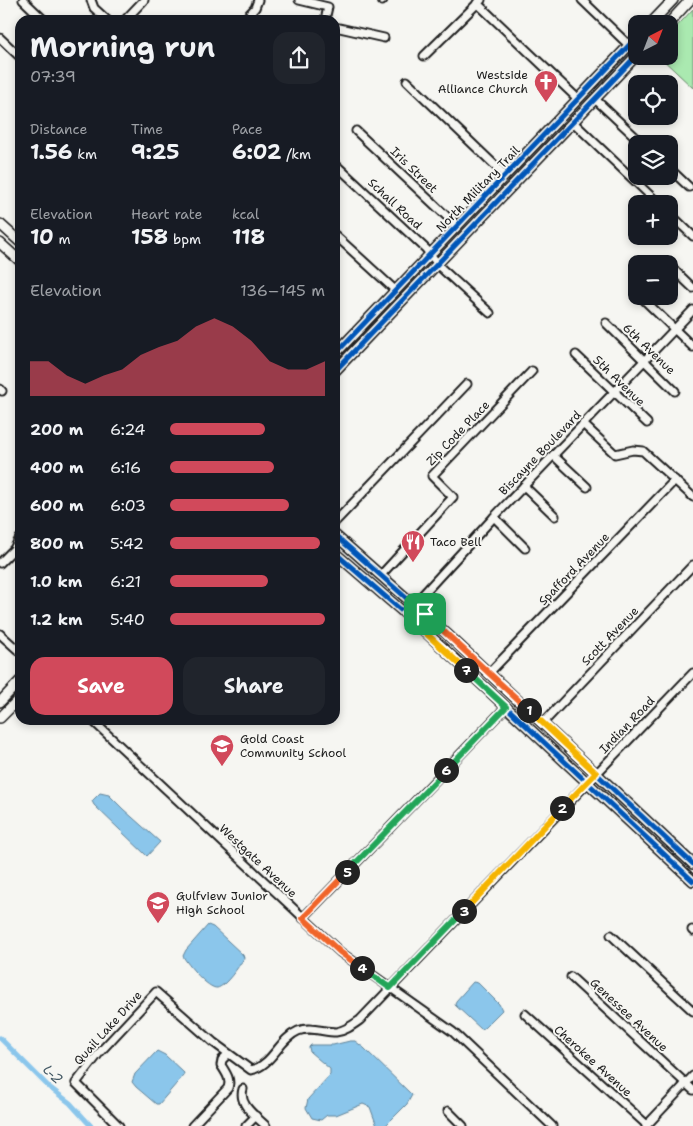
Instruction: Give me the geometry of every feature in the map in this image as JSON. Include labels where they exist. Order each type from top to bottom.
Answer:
[{"type":"main road","points":[[659,15],[673,0]]},
{"type":"main road","points":[[676,15],[690,0]]},
{"type":"main road","name":"North Military Trail","points":[[340,349],[505,175],[628,51]]},
{"type":"main road","name":"North Military Trail","points":[[340,366],[628,64]]},
{"type":"main road","points":[[575,120],[574,114],[578,100]]},
{"type":"main road","points":[[505,175],[505,193]]},
{"type":"main road","points":[[0,224],[15,238]]},
{"type":"main road","points":[[0,239],[15,250]]},
{"type":"main road","points":[[0,243],[15,256]]},
{"type":"main road","points":[[382,304],[385,311],[383,321]]},
{"type":"main road","points":[[340,540],[490,673],[693,864]]},
{"type":"main road","points":[[340,557],[405,614],[693,881]]},
{"type":"main road","points":[[1,698],[15,685]]},
{"type":"main road","points":[[0,718],[15,703]]},
{"type":"main road","points":[[661,850],[672,854],[693,871]]},
{"type":"street","points":[[23,0],[39,15]]},
{"type":"street","points":[[130,15],[144,0]]},
{"type":"street","points":[[249,15],[256,8],[258,0]]},
{"type":"street","points":[[299,0],[328,7],[326,15]]},
{"type":"street","points":[[582,0],[628,40]]},
{"type":"street","points":[[90,1],[101,15]]},
{"type":"street","points":[[424,56],[479,2],[578,100]]},
{"type":"street","points":[[340,28],[384,38]]},
{"type":"street","points":[[0,38],[15,52]]},
{"type":"street","points":[[407,81],[505,175]]},
{"type":"street","points":[[595,99],[633,135]]},
{"type":"street","points":[[575,120],[650,195]]},
{"type":"street","name":"Iris Street","points":[[356,131],[457,226]]},
{"type":"street","name":"Schall Road","points":[[340,169],[490,313]]},
{"type":"street","points":[[678,176],[689,186]]},
{"type":"street","points":[[678,222],[693,236]]},
{"type":"street","points":[[340,240],[395,290]]},
{"type":"street","points":[[678,274],[693,288]]},
{"type":"street","points":[[649,305],[693,347]]},
{"type":"street","name":"Biscayne Boulevard","points":[[405,614],[494,517],[693,310]]},
{"type":"street","name":"6th Avenue","points":[[606,323],[676,391]]},
{"type":"street","name":"5th Avenue","points":[[576,354],[646,423]]},
{"type":"street","name":"Zip Code Place","points":[[380,576],[453,497],[432,476],[532,371]]},
{"type":"street","points":[[340,517],[467,384]]},
{"type":"street","points":[[583,424],[615,454],[633,450],[643,451],[693,497]]},
{"type":"street","points":[[554,455],[587,487]]},
{"type":"street","name":"Spafford Avenue","points":[[490,673],[675,480]]},
{"type":"street","points":[[524,486],[555,516]]},
{"type":"street","points":[[494,517],[526,548]]},
{"type":"street","points":[[0,563],[15,547]]},
{"type":"street","name":"Scott Avenue","points":[[543,723],[693,565]]},
{"type":"street","points":[[0,634],[15,648]]},
{"type":"street","name":"Indian Road","points":[[260,1068],[290,1036],[299,1030],[314,1029],[337,1032],[349,1028],[360,1020],[693,673]]},
{"type":"street","points":[[303,918],[506,707]]},
{"type":"street","name":"Westgate Avenue","points":[[97,725],[340,952],[453,1032],[552,1126]]},
{"type":"street","points":[[611,935],[693,1011]]},
{"type":"street","name":"Genessee Avenue","points":[[571,977],[693,1090]]},
{"type":"street","name":"Quail Lake Drive","points":[[119,1126],[76,1083],[100,1052],[156,992],[193,1026],[228,1054],[251,1070],[260,1068]]},
{"type":"street","name":"Cherokee Avenue","points":[[525,1014],[646,1126]]},
{"type":"street","points":[[192,1126],[228,1088],[230,1082],[221,1065],[222,1060],[228,1054]]},
{"type":"street","points":[[646,1126],[693,1076]]},
{"type":"street","points":[[243,1089],[243,1103],[266,1126]]},
{"type":"street","points":[[448,1111],[463,1126]]},
{"type":"street","points":[[246,1126],[256,1116]]},
{"type":"green space","points":[[693,9],[693,88],[669,65],[678,65],[678,25]]},
{"type":"water","points":[[100,793],[109,795],[160,842],[147,856],[94,805],[92,801]]},
{"type":"water","points":[[208,925],[213,927],[244,958],[228,980],[217,988],[208,985],[193,970],[183,956]]},
{"type":"water","points":[[473,982],[478,983],[499,1004],[502,1010],[481,1029],[455,1005],[456,1001]]},
{"type":"water","points":[[355,1041],[364,1048],[412,1095],[407,1104],[385,1126],[377,1126],[370,1107],[363,1104],[336,1115],[327,1115],[321,1120],[312,1118],[306,1108],[308,1099],[330,1075],[330,1069],[310,1052],[309,1047],[311,1045],[333,1045]]},
{"type":"water","points":[[157,1051],[165,1055],[184,1073],[159,1104],[156,1104],[132,1082],[135,1074]]},
{"type":"waterway","name":"L-2","points":[[0,1038],[49,1087],[70,1103],[91,1126]]},
{"type":"cycle path","points":[[340,349],[628,46]]},
{"type":"cycle path","points":[[340,366],[628,64]]},
{"type":"cycle path","points":[[340,539],[447,634],[693,864]]},
{"type":"cycle path","points":[[340,557],[417,624],[693,881]]},
{"type":"place","name":"Westside Alliance Church","points":[[546,103]]},
{"type":"place","name":"Taco Bell","points":[[413,563]]},
{"type":"place","name":"Gold Coast Community School","points":[[222,767]]},
{"type":"place","name":"Gulfview Junior High School","points":[[158,924]]},
{"type":"route","points":[[414,604],[425,614],[596,773],[390,988],[340,952],[303,918],[506,707],[405,614],[414,604]]}]
